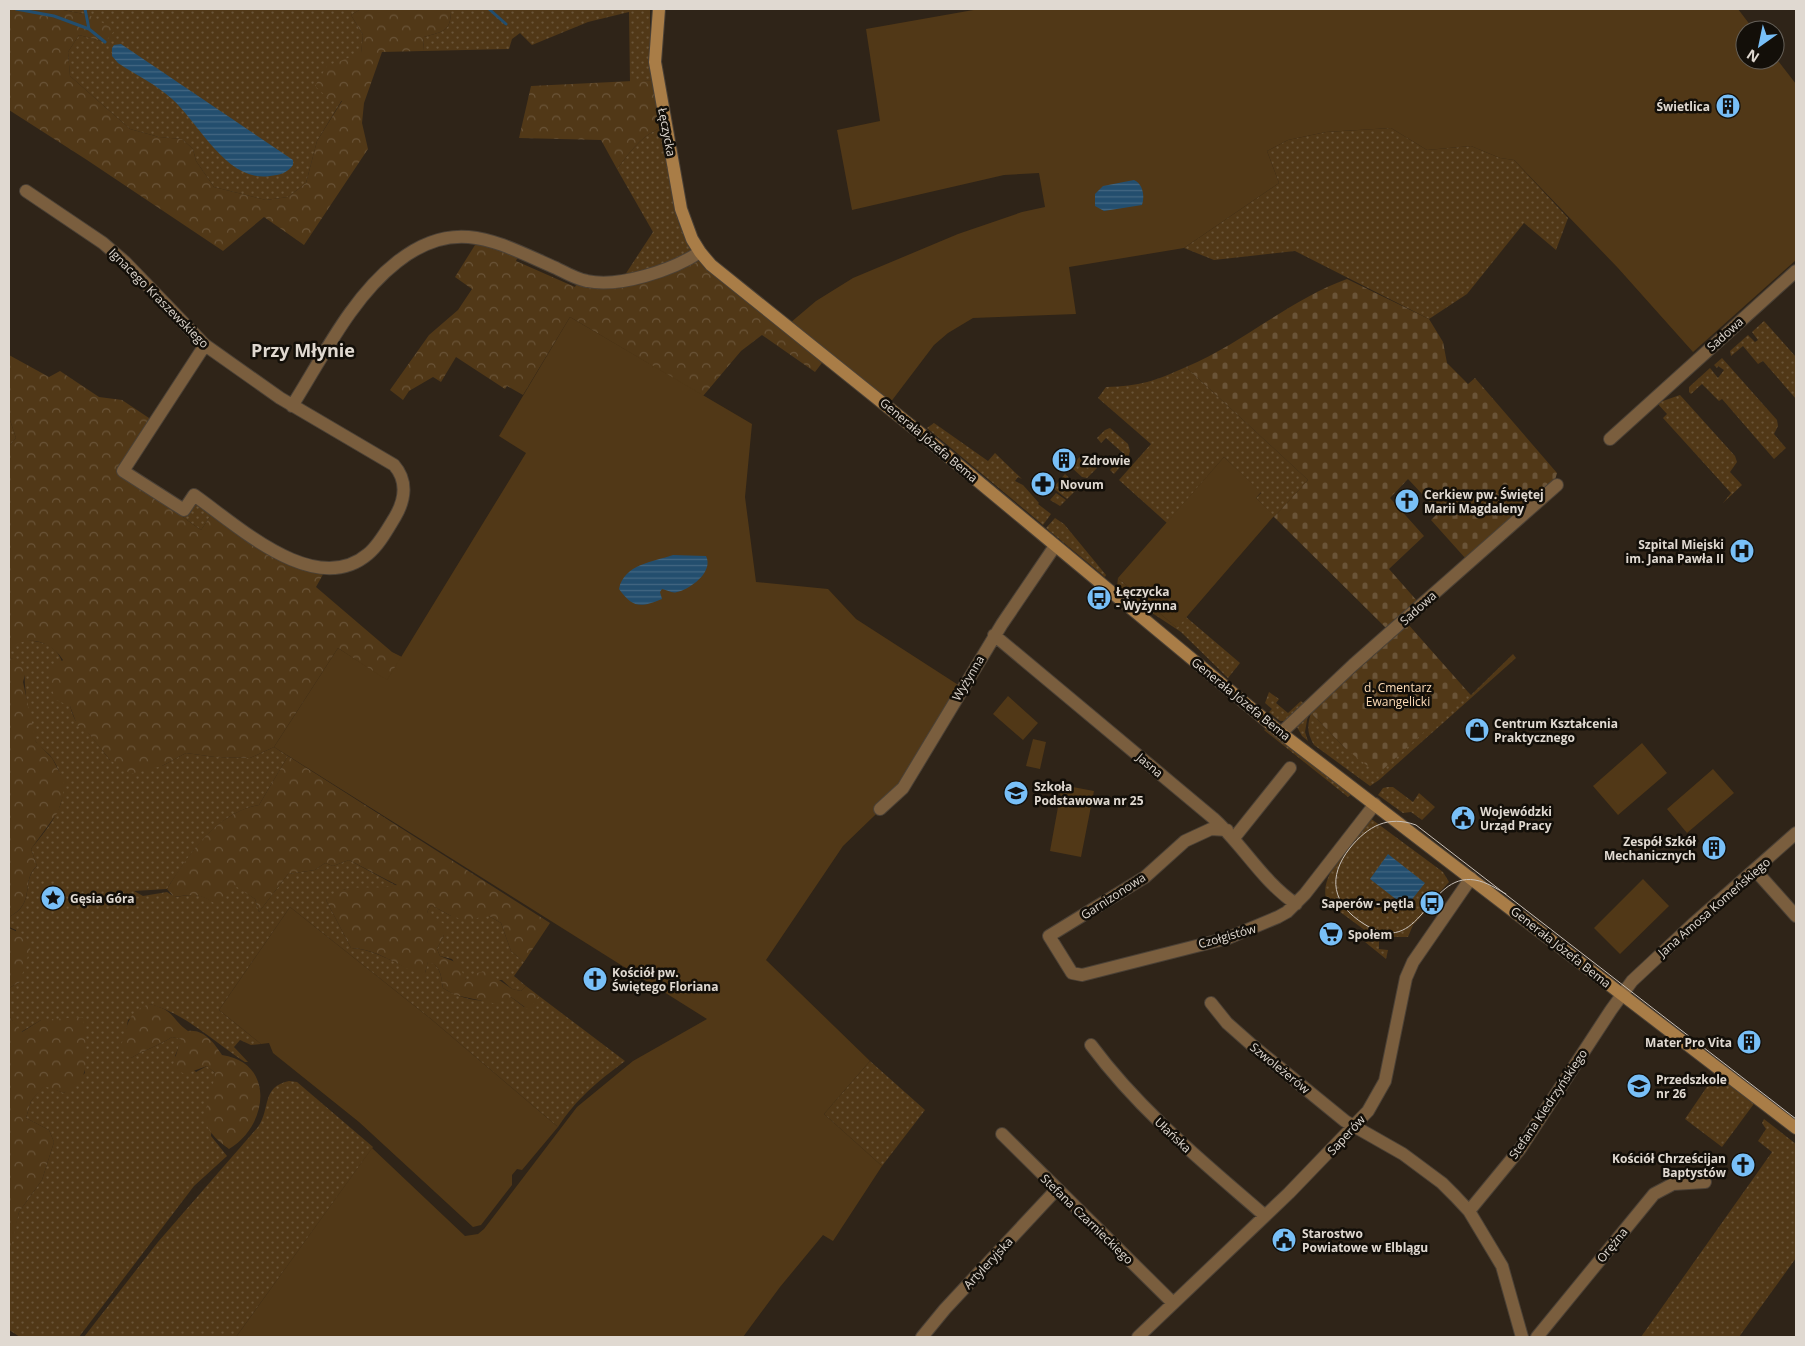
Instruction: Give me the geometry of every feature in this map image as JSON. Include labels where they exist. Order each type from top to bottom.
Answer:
[{"type":"street","name":"Łęczycka","points":[[658,9],[654,44],[657,82],[681,209],[686,226],[700,252]]},
{"type":"street","name":"Ignacego Kraszewskiego","points":[[26,191],[103,243],[125,262],[205,345],[292,406],[394,465],[402,476],[402,502],[387,530],[369,553],[349,565],[326,569],[301,564],[265,544],[194,495],[184,510],[123,471],[205,345]]},
{"type":"street","points":[[292,406],[340,330],[374,284],[402,258],[431,243],[458,236],[488,239],[579,279],[598,282],[635,278],[675,264],[700,252]]},
{"type":"street","name":"Generała Józefa Bema","points":[[700,252],[733,284],[901,417],[1281,733],[1796,1128]]},
{"type":"street","name":"Sadowa","points":[[1610,439],[1796,270]]},
{"type":"street","name":"Sadowa","points":[[1281,733],[1305,709],[1557,485]]},
{"type":"street","name":"Wyżynna","points":[[880,809],[903,788],[994,635],[1055,546]]},
{"type":"street","name":"Jasna","points":[[994,635],[1230,834],[1280,893],[1296,904]]},
{"type":"street","points":[[1230,834],[1290,768]]},
{"type":"street","name":"Czołgistów","points":[[1049,936],[1072,973],[1082,975],[1236,935],[1278,918],[1296,904],[1375,804]]},
{"type":"street","name":"Garnizonowa","points":[[1049,936],[1145,877],[1186,840],[1211,829],[1230,834]]},
{"type":"street","name":"Jana Amosa Komeńskiego","points":[[1622,994],[1632,981],[1693,924],[1796,833]]},
{"type":"street","points":[[1755,870],[1796,916]]},
{"type":"street","name":"Saperów","points":[[1138,1337],[1354,1128],[1375,1102],[1385,1081],[1406,978],[1413,962],[1471,878]]},
{"type":"street","name":"Stefana Kiedrzyńskiego","points":[[1469,1211],[1520,1149],[1622,994]]},
{"type":"street","name":"Szwoleżerów","points":[[1211,1003],[1227,1023],[1252,1046],[1354,1128],[1371,1135],[1424,1169],[1442,1183],[1469,1211],[1502,1266],[1522,1337]]},
{"type":"street","name":"Ułańska","points":[[1091,1045],[1113,1074],[1151,1114],[1264,1215]]},
{"type":"street","name":"Stefana Czarnieckiego","points":[[1002,1134],[1056,1190],[1173,1303]]},
{"type":"street","name":"Orężna","points":[[1537,1337],[1654,1194],[1673,1184],[1705,1182]]},
{"type":"street","name":"Artyleryjska","points":[[922,1337],[945,1309],[1056,1190]]},
{"type":"green space","points":[[9,9],[58,9],[89,15],[115,30],[105,42],[79,35],[68,52],[70,76],[130,129],[159,137],[182,139],[193,149],[196,161],[214,187],[266,200],[288,197],[306,183],[317,141],[342,101],[328,98],[315,86],[327,66],[361,53],[363,35],[351,15],[361,9],[451,9],[451,17],[448,26],[441,32],[424,37],[423,51],[382,52],[364,103],[362,123],[368,149],[304,245],[264,217],[223,251],[9,110]]},
{"type":"green space","points":[[58,9],[361,9],[351,15],[363,35],[361,54],[347,60],[342,100],[317,141],[306,183],[288,197],[266,200],[214,187],[196,161],[193,149],[182,139],[159,137],[130,129],[70,76],[68,52],[79,35],[105,42],[89,15]]},
{"type":"green space","points":[[451,9],[650,9],[650,59],[653,80],[630,82],[629,12],[588,22],[532,45],[520,33],[512,39],[509,49],[423,51],[424,37],[441,32],[448,26]]},
{"type":"green space","points":[[979,9],[1738,9],[1746,20],[1735,20],[1735,70],[1785,70],[1796,84],[1796,260],[1693,352],[1618,268],[1514,160],[1500,158],[1471,146],[1427,150],[1391,128],[1326,132],[1288,140],[1267,151],[1279,183],[1184,248],[1069,267],[1076,314],[973,318],[948,333],[934,345],[890,403],[790,323],[816,301],[853,278],[958,234],[1022,212],[1045,207],[1039,173],[1004,175],[852,210],[837,130],[880,121],[866,29]]},
{"type":"green space","points":[[653,80],[662,127],[642,139],[617,169],[601,140],[519,138],[531,86]]},
{"type":"green space","points":[[662,127],[679,224],[694,256],[621,281],[653,232],[617,169],[642,139]]},
{"type":"green space","points":[[1391,128],[1427,150],[1471,146],[1500,158],[1514,160],[1568,218],[1556,250],[1524,223],[1467,294],[1429,319],[1295,251],[1214,260],[1184,248],[1279,183],[1267,151],[1288,140],[1326,132]]},
{"type":"green space","points":[[480,237],[520,252],[516,261],[575,287],[579,279],[605,282],[694,256],[825,359],[815,372],[762,335],[741,351],[703,396],[570,317],[523,395],[507,386],[505,389],[456,357],[441,382],[433,377],[409,391],[403,400],[390,390],[429,335],[458,310],[472,289],[455,277]]},
{"type":"green space","points":[[1347,279],[1429,319],[1443,342],[1447,363],[1468,384],[1475,378],[1557,473],[1555,480],[1466,559],[1431,520],[1439,512],[1408,479],[1390,498],[1424,536],[1389,569],[1418,602],[1387,629],[1274,517],[1308,480],[1186,367],[1227,346],[1305,298]]},
{"type":"green space","points":[[570,317],[752,424],[745,497],[756,582],[828,589],[856,619],[963,688],[903,788],[843,846],[766,960],[870,1061],[824,1114],[882,1166],[833,1241],[823,1235],[780,1287],[743,1337],[236,1337],[372,1148],[465,1236],[478,1234],[484,1229],[577,1107],[633,1061],[707,1019],[274,747],[338,648],[387,680],[526,453],[499,436]]},
{"type":"green space","points":[[1764,321],[1796,357],[1796,399],[1763,361],[1758,364],[1743,346],[1731,356],[1730,351],[1748,335],[1755,342],[1758,340],[1752,332]]},
{"type":"green space","points":[[9,355],[49,377],[60,371],[99,397],[122,400],[155,422],[124,470],[184,510],[180,515],[201,530],[215,509],[265,544],[326,569],[316,587],[392,652],[402,657],[387,681],[338,648],[274,747],[250,758],[215,757],[186,753],[162,766],[131,774],[110,760],[90,735],[77,725],[70,706],[56,700],[50,685],[51,671],[63,660],[58,653],[38,641],[23,642],[9,650],[9,446],[16,438],[9,417]]},
{"type":"green space","points":[[1722,358],[1777,420],[1778,426],[1774,434],[1786,448],[1774,459],[1722,399],[1719,401],[1702,384],[1691,394],[1689,392],[1689,387],[1710,368],[1718,378],[1724,370],[1714,365]]},
{"type":"green space","points":[[1186,367],[1308,480],[1274,517],[1256,498],[1261,493],[1224,457],[1167,523],[1119,480],[1151,444],[1098,398],[1106,387],[1147,382]]},
{"type":"green space","points":[[1680,395],[1735,456],[1737,462],[1730,472],[1742,485],[1723,503],[1731,493],[1663,418],[1667,414],[1657,403]]},
{"type":"green space","points":[[9,417],[16,438],[9,446]]},
{"type":"green space","points":[[934,423],[988,461],[995,453],[1022,479],[1018,477],[1015,481],[1023,485],[1038,504],[1051,514],[1043,525],[927,428]]},
{"type":"green space","points":[[1110,428],[1128,444],[1130,451],[1128,458],[1114,474],[1110,470],[1124,454],[1106,438],[1101,443],[1097,438]]},
{"type":"green space","points":[[1083,453],[1097,468],[1087,478],[1082,477],[1071,467]]},
{"type":"green space","points":[[1224,457],[1261,492],[1256,498],[1274,516],[1177,628],[1118,578]]},
{"type":"green space","points":[[1065,474],[1079,487],[1067,499],[1053,488]]},
{"type":"green space","points":[[1056,493],[1066,500],[1060,506],[1050,500]]},
{"type":"green space","points":[[194,495],[215,509],[201,530],[180,515]]},
{"type":"green space","points":[[1055,518],[1064,524],[1106,575],[1105,577],[1046,528]]},
{"type":"green space","points":[[1118,578],[1176,627],[1186,617],[1240,663],[1228,678],[1181,632],[1146,609],[1117,586]]},
{"type":"green space","name":"d. Cmentarz Ewangelicki","points":[[1407,623],[1468,692],[1378,774],[1346,749],[1311,713]]},
{"type":"green space","points":[[20,640],[39,642],[52,648],[60,657],[64,668],[71,709],[77,723],[91,736],[110,760],[162,766],[186,753],[215,757],[250,758],[274,747],[288,756],[259,805],[230,817],[217,826],[194,850],[167,889],[134,891],[143,896],[167,892],[175,897],[197,895],[217,904],[234,884],[255,899],[259,912],[288,874],[315,870],[325,863],[333,866],[349,860],[397,886],[345,889],[326,900],[351,948],[379,955],[415,971],[425,973],[428,961],[438,969],[443,988],[459,996],[485,1001],[511,997],[524,1007],[539,996],[625,1061],[588,1091],[558,1127],[431,1019],[290,907],[219,1010],[261,1044],[251,1045],[240,1040],[234,1047],[248,1062],[245,1062],[188,1021],[150,1004],[128,1020],[126,1031],[131,1058],[172,1037],[182,1039],[175,1056],[196,1072],[207,1066],[215,1073],[211,1136],[227,1156],[194,1186],[79,1337],[20,1337],[9,1330],[9,1256],[12,1238],[19,1212],[42,1180],[54,1142],[49,1130],[26,1118],[31,1101],[44,1085],[64,1093],[85,1073],[84,1057],[41,1020],[21,1032],[9,1016],[9,988],[20,982],[16,930],[9,927],[9,917],[18,911],[26,899],[29,878],[37,866],[31,849],[48,828],[60,807],[62,796],[59,772],[52,758],[36,742],[34,736],[26,696],[25,671],[18,660],[9,658],[9,649]]},
{"type":"green space","points":[[1513,654],[1516,658],[1370,786],[1314,745],[1310,737],[1308,726],[1311,713],[1346,749],[1468,692],[1471,695]]},
{"type":"green space","points":[[9,658],[18,659],[26,671],[23,682],[36,742],[52,758],[64,781],[63,796],[58,812],[31,849],[37,866],[29,878],[26,898],[18,911],[9,917]]},
{"type":"green space","points":[[1269,692],[1279,699],[1276,703],[1288,713],[1301,701],[1304,704],[1285,721],[1280,721],[1269,712],[1272,709],[1265,703]]},
{"type":"green space","points":[[1008,696],[1038,723],[1023,740],[993,714]]},
{"type":"green space","points":[[1308,714],[1305,732],[1308,741],[1302,736],[1297,727]]},
{"type":"green space","points":[[1267,728],[1352,794],[1348,797],[1264,730]]},
{"type":"green space","points":[[1033,739],[1046,742],[1040,769],[1026,766]]},
{"type":"green space","points":[[1642,743],[1667,773],[1618,815],[1593,786]]},
{"type":"green space","points":[[288,756],[550,923],[524,962],[511,951],[501,923],[489,916],[465,920],[451,916],[431,905],[427,912],[445,925],[444,935],[437,949],[440,956],[458,963],[466,980],[473,979],[477,973],[486,971],[512,989],[521,991],[526,986],[539,996],[529,1010],[511,997],[506,1001],[501,1000],[497,1004],[455,995],[443,988],[440,972],[432,963],[428,962],[425,973],[421,975],[378,954],[351,948],[326,900],[342,890],[350,888],[397,885],[349,860],[333,866],[325,863],[315,870],[288,874],[259,912],[255,899],[234,885],[217,905],[197,895],[174,897],[167,889],[194,849],[217,826],[230,817],[244,809],[259,805]]},
{"type":"green space","points":[[1713,769],[1734,793],[1687,833],[1667,809]]},
{"type":"green space","points":[[1062,785],[1094,791],[1081,857],[1050,851]]},
{"type":"green space","points":[[1393,787],[1413,802],[1419,793],[1435,807],[1422,820],[1411,812],[1403,813],[1378,795],[1383,788]]},
{"type":"green space","points":[[1370,818],[1443,872],[1449,882],[1429,904],[1431,906],[1413,925],[1408,937],[1374,937],[1328,903],[1325,893],[1331,871]]},
{"type":"green space","points":[[1643,879],[1669,906],[1620,954],[1594,928]]},
{"type":"green space","points":[[431,905],[451,916],[489,916],[501,923],[511,951],[524,962],[514,976],[526,986],[521,991],[512,989],[502,980],[466,980],[452,959],[440,956],[437,949],[444,935],[427,912]]},
{"type":"green space","points":[[290,907],[431,1019],[558,1127],[522,1170],[517,1169],[512,1175],[512,1185],[481,1225],[473,1227],[359,1122],[273,1053],[269,1043],[261,1044],[219,1010]]},
{"type":"green space","points":[[9,928],[24,935],[31,946],[20,982],[9,988]]},
{"type":"green space","points":[[1379,941],[1379,949],[1388,950],[1386,959],[1365,942]]},
{"type":"green space","points":[[150,1004],[169,1012],[188,1031],[199,1032],[204,1035],[222,1055],[239,1060],[251,1070],[258,1082],[260,1096],[258,1111],[252,1126],[242,1139],[229,1149],[217,1139],[206,1123],[207,1106],[215,1073],[207,1066],[185,1074],[172,1068],[181,1039],[172,1037],[131,1058],[121,1046],[127,1025],[133,1015],[142,1007]]},
{"type":"green space","points":[[9,1016],[22,1032],[41,1020],[83,1017],[86,1054],[84,1073],[76,1085],[64,1093],[44,1086],[31,1101],[26,1118],[49,1130],[54,1142],[42,1180],[19,1212],[9,1256]]},
{"type":"green space","points":[[870,1061],[925,1110],[882,1166],[824,1114]]},
{"type":"green space","points":[[1717,1072],[1756,1101],[1722,1147],[1685,1119]]},
{"type":"green space","points":[[289,1081],[297,1082],[373,1147],[236,1337],[84,1337],[158,1242],[258,1127],[270,1093],[274,1088]]},
{"type":"green space","points":[[1764,1119],[1796,1144],[1796,1258],[1739,1337],[1641,1337],[1772,1152],[1758,1141],[1766,1129],[1762,1123]]},
{"type":"water","points":[[121,44],[293,160],[293,165],[288,170],[277,175],[255,176],[240,170],[227,161],[172,99],[118,63],[112,56],[112,48],[114,45]]},
{"type":"water","points":[[1134,180],[1139,184],[1142,191],[1142,205],[1104,211],[1095,206],[1095,194],[1103,186]]},
{"type":"water","points":[[673,555],[706,556],[707,568],[694,584],[675,592],[662,589],[660,592],[662,599],[648,604],[633,603],[619,589],[622,581],[633,569],[648,562]]},
{"type":"water","points":[[1388,854],[1425,883],[1406,907],[1370,879]]},
{"type":"waterway","points":[[16,9],[54,16],[89,29]]},
{"type":"waterway","points":[[85,9],[89,29],[105,42]]},
{"type":"waterway","points":[[489,9],[506,24]]},
{"type":"tram line","points":[[1506,894],[1503,892],[1495,888],[1492,886],[1479,881],[1459,881],[1445,889],[1412,924],[1399,932],[1383,932],[1364,924],[1345,908],[1339,899],[1336,880],[1338,869],[1350,848],[1371,828],[1379,824],[1396,821],[1416,825],[1796,1119]]},
{"type":"place","name":"Świetlica","points":[[1728,106]]},
{"type":"place","name":"Zdrowie","points":[[1064,460]]},
{"type":"place","name":"Novum","points":[[1043,484]]},
{"type":"place","name":"Cerkiew pw. Świętej Marii Magdaleny","points":[[1407,501]]},
{"type":"place","name":"Szpital Miejski im. Jana Pawła II","points":[[1742,551]]},
{"type":"place","name":"Łęczycka - Wyżynna","points":[[1099,598]]},
{"type":"place","name":"Centrum Kształcenia Praktycznego","points":[[1477,730]]},
{"type":"place","name":"Szkoła Podstawowa nr 25","points":[[1016,793]]},
{"type":"place","name":"Wojewódzki Urząd Pracy","points":[[1463,818]]},
{"type":"place","name":"Zespół Szkół Mechanicznych","points":[[1714,848]]},
{"type":"place","name":"Gęsia Góra","points":[[53,898]]},
{"type":"place","name":"Saperów - pętla","points":[[1432,903]]},
{"type":"place","name":"Społem","points":[[1331,934]]},
{"type":"place","name":"Kościół pw. Świętego Floriana","points":[[595,979]]},
{"type":"place","name":"Mater Pro Vita","points":[[1749,1042]]},
{"type":"place","name":"Przedszkole nr 26","points":[[1639,1086]]},
{"type":"place","name":"Kościół Chrześcijan Baptystów","points":[[1743,1165]]},
{"type":"place","name":"Starostwo Powiatowe w Elblągu","points":[[1284,1240]]},
{"type":"district","name":"Przy Młynie","points":[[303,350]]}]
